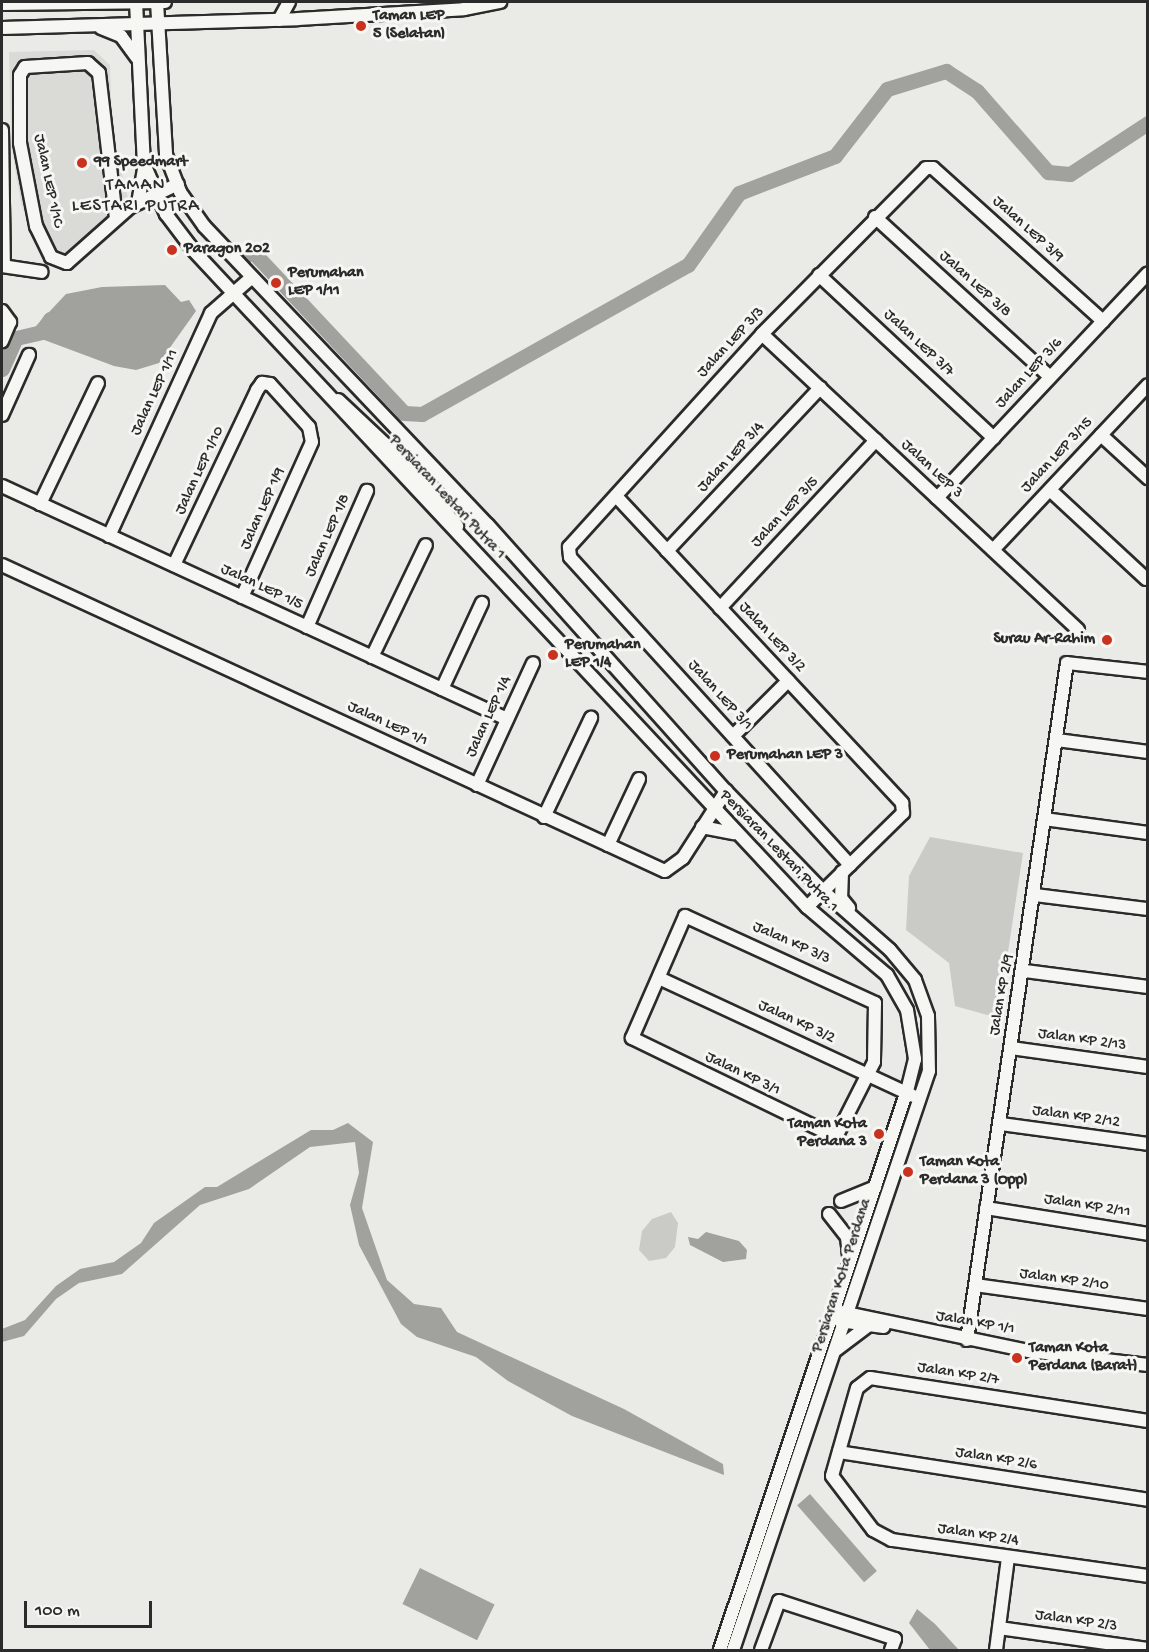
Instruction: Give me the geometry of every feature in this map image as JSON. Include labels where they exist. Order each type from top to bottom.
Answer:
[{"type":"street","points":[[136,2],[137,59],[144,164],[166,214],[232,293]]},
{"type":"street","name":"Persiaran Lestari Putra 1","points":[[157,2],[164,138],[178,184],[204,226],[488,525],[726,791],[823,891],[863,926]]},
{"type":"street","points":[[2,4],[165,2]]},
{"type":"street","points":[[279,20],[289,2]]},
{"type":"street","points":[[2,28],[279,20],[464,9],[500,2]]},
{"type":"street","points":[[160,57],[169,36],[195,23]]},
{"type":"street","points":[[92,26],[121,36],[137,59]]},
{"type":"street","name":"Jalan LEP 1/1C","points":[[114,194],[99,73],[88,63],[25,67],[20,75],[20,143],[36,226],[51,257],[67,262],[116,218]]},
{"type":"street","points":[[2,130],[3,266],[42,272]]},
{"type":"street","points":[[134,205],[144,164]]},
{"type":"street","name":"Jalan LEP 3/3","points":[[569,547],[762,334],[875,217],[927,168]]},
{"type":"street","name":"Jalan LEP 3/9","points":[[927,168],[933,168],[1103,321]]},
{"type":"street","points":[[116,218],[155,193],[178,184]]},
{"type":"street","points":[[114,194],[134,205],[166,214]]},
{"type":"street","points":[[114,194],[116,218]]},
{"type":"street","name":"Jalan LEP 3/8","points":[[875,217],[1050,377]]},
{"type":"street","name":"Jalan LEP 3/6","points":[[937,498],[1148,273]]},
{"type":"street","name":"Jalan LEP 3/7","points":[[819,274],[994,438]]},
{"type":"street","name":"Jalan LEP 1/11","points":[[109,536],[211,314],[251,278]]},
{"type":"street","name":"Persiaran Lestari Putra 1","points":[[232,293],[315,383],[368,424],[448,509],[465,540],[738,835],[807,907],[859,953]]},
{"type":"street","points":[[2,311],[10,322],[2,341]]},
{"type":"street","name":"Jalan LEP 3","points":[[762,334],[1078,630]]},
{"type":"street","points":[[2,415],[29,355]]},
{"type":"street","points":[[40,504],[98,383]]},
{"type":"street","name":"Jalan LEP 1/10","points":[[174,566],[262,383],[270,384],[312,434]]},
{"type":"street","name":"Jalan LEP 3/15","points":[[993,550],[1148,385]]},
{"type":"street","name":"Jalan LEP 3/4","points":[[667,551],[820,388]]},
{"type":"street","name":"Jalan LEP 1/9","points":[[242,597],[312,434]]},
{"type":"street","points":[[1101,435],[1148,478]]},
{"type":"street","name":"Jalan LEP 3/5","points":[[720,608],[876,441]]},
{"type":"street","name":"Jalan LEP 1/5","points":[[2,486],[507,719]]},
{"type":"street","points":[[1050,490],[1146,579]]},
{"type":"street","name":"Jalan LEP 1/8","points":[[307,627],[367,491]]},
{"type":"street","name":"Jalan LEP 3/2","points":[[616,496],[902,803],[903,813],[846,869]]},
{"type":"street","points":[[372,657],[426,544]]},
{"type":"street","name":"Jalan LEP 3/1","points":[[569,547],[570,557],[733,735],[846,869]]},
{"type":"street","name":"Jalan LEP 1/1","points":[[2,565],[665,871],[674,870],[726,791]]},
{"type":"street","points":[[442,689],[482,603]]},
{"type":"street","name":"Jalan KP 2/9","points":[[967,1340],[1011,1048],[1025,971],[1067,663],[1074,661],[1148,672]]},
{"type":"street","name":"Jalan LEP 1/4","points":[[477,785],[533,663]]},
{"type":"street","points":[[733,735],[788,681]]},
{"type":"street","points":[[544,817],[591,718]]},
{"type":"street","points":[[1057,740],[1148,752]]},
{"type":"street","points":[[608,845],[639,779]]},
{"type":"street","points":[[1044,819],[1148,833]]},
{"type":"street","points":[[702,827],[738,835]]},
{"type":"street","points":[[807,907],[846,869]]},
{"type":"street","points":[[846,869],[841,898],[863,926]]},
{"type":"street","points":[[1035,896],[1148,909]]},
{"type":"street","name":"Jalan KP 3/3","points":[[659,978],[689,916],[872,999],[875,1038],[868,1075]]},
{"type":"street","name":"Persiaran Kota Perdana","points":[[733,1650],[929,1071],[928,1016],[915,980],[863,926]]},
{"type":"street","name":"Persiaran Kota Perdana","points":[[720,1650],[906,1094],[915,1059],[907,1010],[887,975],[859,953]]},
{"type":"street","points":[[1025,971],[1148,987]]},
{"type":"street","name":"Jalan KP 3/2","points":[[659,978],[920,1099]]},
{"type":"street","name":"Jalan KP 3/1","points":[[659,978],[632,1033],[635,1042],[828,1135],[842,1132],[868,1075]]},
{"type":"street","name":"Jalan KP 2/13","points":[[1011,1048],[1148,1067]]},
{"type":"street","name":"Jalan KP 2/12","points":[[1001,1124],[1148,1144]]},
{"type":"street","points":[[841,1201],[875,1187]]},
{"type":"street","name":"Jalan KP 2/11","points":[[986,1208],[1148,1234]]},
{"type":"street","points":[[829,1214],[847,1237],[850,1260]]},
{"type":"street","name":"Jalan KP 2/10","points":[[975,1285],[1148,1309]]},
{"type":"street","name":"Jalan KP 1/1","points":[[832,1314],[967,1340],[1148,1365]]},
{"type":"street","name":"Jalan KP 1/1","points":[[846,1317],[867,1327],[904,1328]]},
{"type":"street","points":[[836,1350],[867,1327]]},
{"type":"street","name":"Jalan KP 2/7","points":[[839,1452],[857,1388],[870,1378],[1148,1421]]},
{"type":"street","name":"Jalan KP 2/4","points":[[839,1452],[832,1476],[873,1530],[892,1540],[1148,1576]]},
{"type":"street","name":"Jalan KP 2/6","points":[[839,1452],[1148,1500]]},
{"type":"street","points":[[996,1650],[1008,1558]]},
{"type":"street","points":[[764,1650],[779,1600],[893,1645]]},
{"type":"street","name":"Jalan KP 2/3","points":[[999,1628],[1148,1649]]},
{"type":"shaded area","points":[[94,50],[110,65],[112,135],[132,213],[70,270],[44,264],[21,203],[11,144],[9,52]]},
{"type":"shaded area","points":[[165,285],[181,302],[189,300],[196,311],[159,363],[136,370],[114,366],[39,338],[36,326],[66,294],[102,287]]},
{"type":"shaded area","points":[[930,837],[1023,853],[998,1018],[955,1006],[949,963],[906,930],[909,876]]},
{"type":"shaded area","points":[[348,1123],[373,1142],[362,1208],[387,1280],[414,1304],[441,1308],[457,1332],[624,1409],[723,1464],[724,1475],[572,1416],[508,1381],[476,1357],[417,1337],[401,1324],[359,1245],[350,1205],[359,1173],[355,1142],[310,1147],[249,1189],[200,1205],[122,1274],[79,1283],[56,1299],[24,1336],[2,1342],[2,1329],[25,1320],[56,1286],[80,1269],[114,1262],[141,1243],[154,1223],[205,1187],[217,1187],[311,1130],[333,1130]]},
{"type":"shaded area","points":[[671,1212],[678,1223],[675,1247],[666,1258],[649,1261],[639,1250],[642,1231],[652,1219]]},
{"type":"shaded area","points":[[706,1232],[739,1241],[747,1250],[746,1259],[723,1262],[690,1245],[688,1237],[698,1239]]},
{"type":"shaded area","points":[[810,1494],[877,1571],[864,1582],[797,1505]]},
{"type":"shaded area","points":[[420,1568],[495,1604],[477,1640],[402,1604]]},
{"type":"shaded area","points":[[917,1609],[935,1624],[959,1650],[930,1650],[909,1623]]},
{"type":"waterway","points":[[247,255],[252,251],[404,413],[422,414],[688,265],[739,193],[835,156],[887,89],[946,71],[977,91],[1048,172],[1070,174],[1148,123]]},
{"type":"waterway","points":[[2,369],[16,338],[41,332],[50,319]]},
{"type":"place","name":"Taman LEP 5 (Selatan)","points":[[361,26]]},
{"type":"place","name":"99 Speedmart","points":[[82,163]]},
{"type":"place","name":"Paragon 202","points":[[172,250]]},
{"type":"place","name":"Perumahan LEP 1/11","points":[[276,283]]},
{"type":"place","name":"Surau Ar-Rahim","points":[[1107,640]]},
{"type":"place","name":"Perumahan LEP 1/4","points":[[553,655]]},
{"type":"place","name":"Perumahan LEP 3","points":[[715,756]]},
{"type":"place","name":"Taman Kota Perdana 3","points":[[879,1134]]},
{"type":"place","name":"Taman Kota Perdana 3 (Opp)","points":[[908,1172]]},
{"type":"place","name":"Taman Kota Perdana (Barat)","points":[[1017,1358]]},
{"type":"district","name":"TAMAN LESTARI PUTRA","points":[[136,198]]}]
